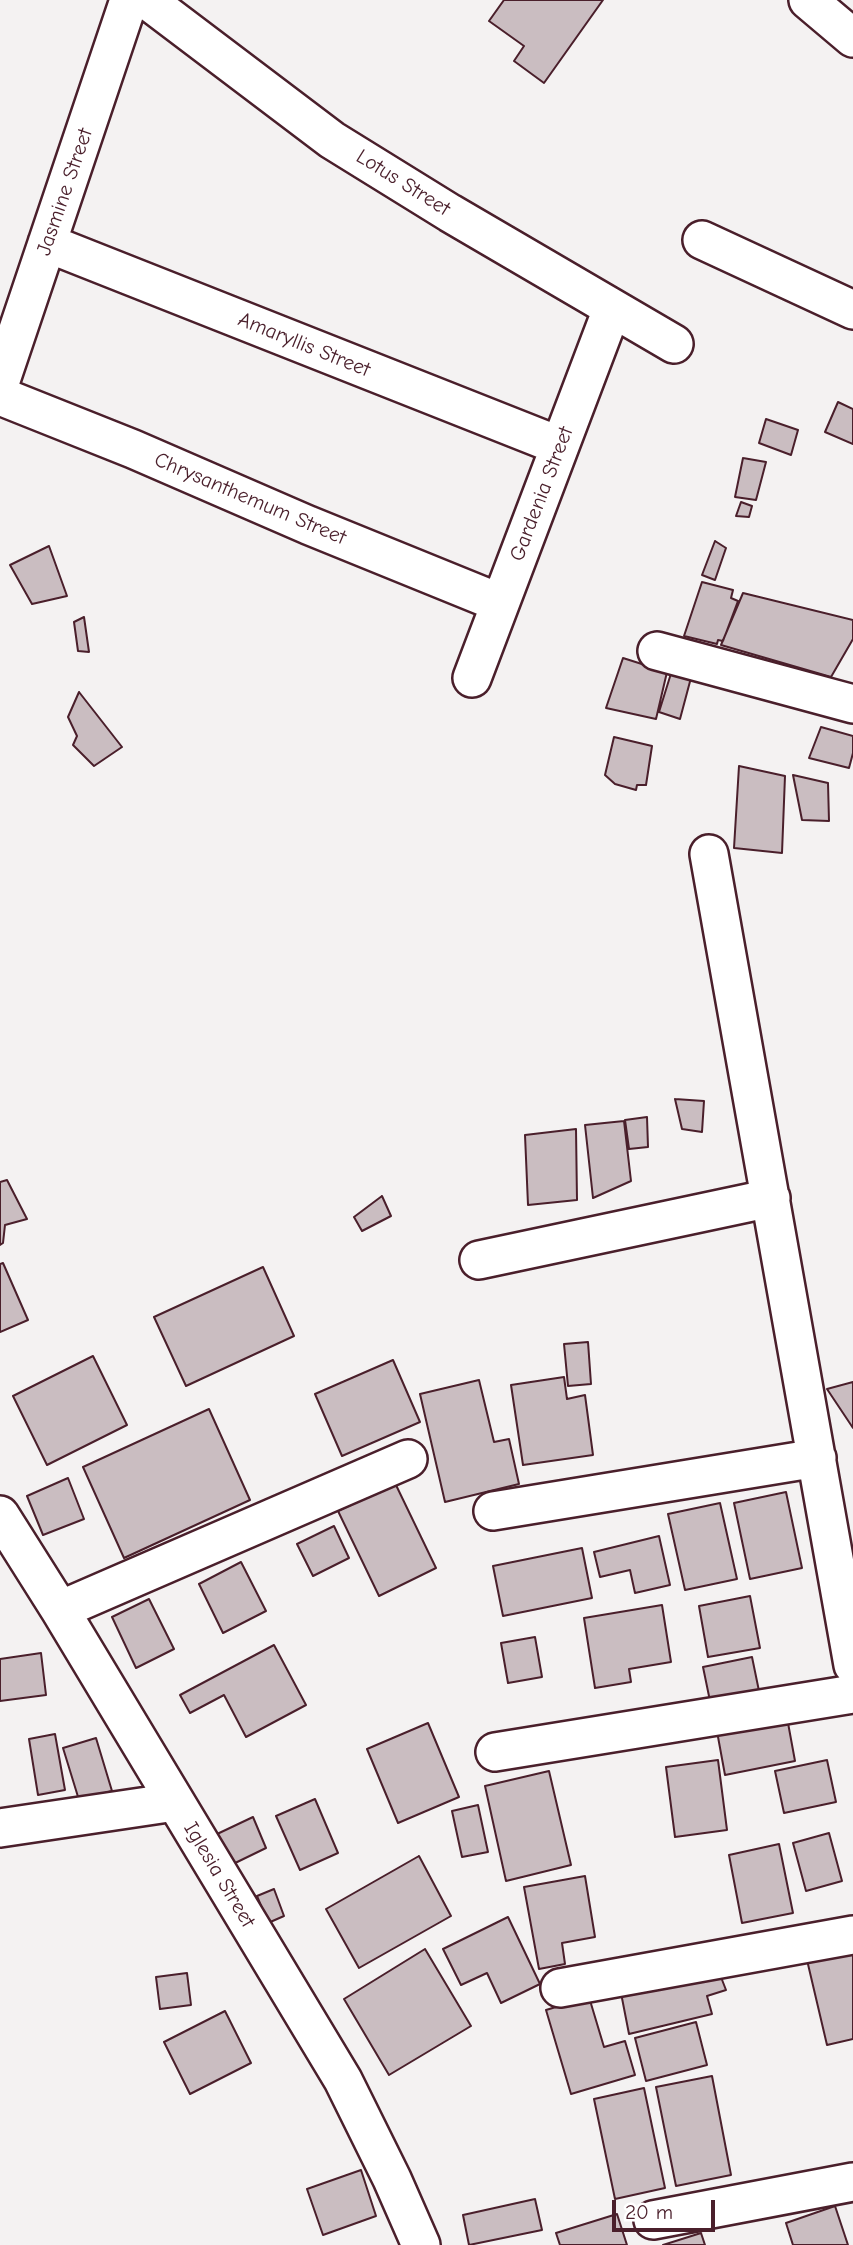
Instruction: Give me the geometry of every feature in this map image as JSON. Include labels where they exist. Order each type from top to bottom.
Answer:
[{"type":"street","name":"Jasmine Street","points":[[0,383],[129,0]]},
{"type":"street","name":"Lotus Street","points":[[147,0],[332,140],[450,213],[674,344]]},
{"type":"street","points":[[808,0],[853,38]]},
{"type":"street","points":[[702,240],[853,310]]},
{"type":"street","name":"Amaryllis Street","points":[[47,243],[560,446]]},
{"type":"street","name":"Gardenia Street","points":[[472,678],[612,309]]},
{"type":"street","name":"Chrysanthemum Street","points":[[0,396],[133,449],[500,604]]},
{"type":"street","points":[[657,651],[852,702]]},
{"type":"street","points":[[709,854],[853,1665]]},
{"type":"street","points":[[480,1260],[771,1198]]},
{"type":"street","points":[[493,1511],[817,1458]]},
{"type":"street","points":[[60,1610],[408,1459]]},
{"type":"street","name":"Iglesia Street","points":[[0,1515],[15,1566],[60,1610],[343,2080],[421,2245]]},
{"type":"street","points":[[495,1752],[853,1694]]},
{"type":"street","points":[[0,1828],[175,1802]]},
{"type":"street","points":[[560,1988],[853,1935]]},
{"type":"street","points":[[653,2220],[853,2182]]},
{"type":"building","points":[[504,0],[603,0],[544,83],[514,61],[524,46],[489,21]]},
{"type":"building","points":[[838,402],[853,409],[853,444],[825,432]]},
{"type":"building","points":[[766,419],[798,430],[791,455],[759,443]]},
{"type":"building","points":[[743,458],[766,462],[756,500],[735,497]]},
{"type":"building","points":[[741,502],[752,506],[749,517],[736,516]]},
{"type":"building","points":[[715,541],[726,548],[715,580],[702,575]]},
{"type":"building","points":[[49,546],[67,596],[32,604],[10,565]]},
{"type":"building","points":[[702,582],[733,590],[731,598],[738,601],[723,641],[718,640],[717,644],[684,636]]},
{"type":"building","points":[[743,593],[853,620],[853,639],[831,677],[721,645]]},
{"type":"building","points":[[84,617],[89,652],[78,651],[74,622]]},
{"type":"building","points":[[623,658],[667,672],[656,719],[606,708]]},
{"type":"building","points":[[673,667],[692,674],[680,719],[659,712]]},
{"type":"building","points":[[79,692],[122,747],[94,766],[73,745],[77,736],[68,717]]},
{"type":"building","points":[[821,727],[853,736],[853,753],[849,768],[809,758]]},
{"type":"building","points":[[614,737],[652,746],[646,785],[637,785],[636,790],[615,784],[605,775]]},
{"type":"building","points":[[739,766],[785,776],[782,853],[734,848]]},
{"type":"building","points":[[793,775],[828,783],[829,821],[802,820]]},
{"type":"building","points":[[675,1099],[704,1101],[702,1132],[682,1129]]},
{"type":"building","points":[[647,1117],[648,1147],[629,1149],[625,1120]]},
{"type":"building","points":[[624,1121],[631,1181],[593,1198],[585,1125]]},
{"type":"building","points":[[576,1129],[577,1200],[528,1205],[525,1135]]},
{"type":"building","points":[[7,1180],[27,1219],[5,1225],[3,1243],[0,1245],[0,1182]]},
{"type":"building","points":[[382,1196],[391,1216],[362,1231],[354,1217]]},
{"type":"building","points":[[3,1263],[28,1320],[0,1332],[0,1264]]},
{"type":"building","points":[[263,1267],[294,1336],[186,1386],[154,1317]]},
{"type":"building","points":[[588,1342],[591,1384],[568,1386],[564,1344]]},
{"type":"building","points":[[93,1356],[127,1425],[47,1465],[13,1396]]},
{"type":"building","points":[[393,1360],[420,1422],[342,1456],[315,1394]]},
{"type":"building","points":[[564,1377],[567,1399],[585,1395],[593,1455],[523,1465],[511,1385]]},
{"type":"building","points":[[479,1380],[494,1442],[509,1439],[519,1484],[445,1502],[420,1394]]},
{"type":"building","points":[[853,1382],[853,1428],[827,1389]]},
{"type":"building","points":[[209,1409],[250,1500],[124,1558],[83,1467]]},
{"type":"building","points":[[68,1478],[84,1519],[43,1535],[27,1496]]},
{"type":"building","points":[[395,1483],[436,1568],[379,1596],[338,1511]]},
{"type":"building","points":[[786,1492],[802,1568],[750,1579],[734,1503]]},
{"type":"building","points":[[720,1503],[737,1579],[685,1590],[668,1514]]},
{"type":"building","points":[[334,1526],[349,1558],[313,1576],[297,1544]]},
{"type":"building","points":[[659,1536],[670,1585],[635,1593],[630,1570],[600,1577],[594,1552]]},
{"type":"building","points":[[582,1548],[592,1598],[503,1616],[493,1566]]},
{"type":"building","points":[[241,1562],[266,1611],[223,1633],[199,1584]]},
{"type":"building","points":[[750,1596],[760,1648],[708,1657],[699,1606]]},
{"type":"building","points":[[149,1599],[174,1649],[136,1668],[112,1617]]},
{"type":"building","points":[[662,1605],[671,1662],[629,1669],[631,1682],[595,1688],[584,1618]]},
{"type":"building","points":[[535,1637],[542,1677],[508,1683],[501,1643]]},
{"type":"building","points":[[274,1645],[306,1705],[246,1737],[224,1695],[190,1713],[180,1695]]},
{"type":"building","points":[[41,1653],[46,1695],[0,1701],[0,1659]]},
{"type":"building","points":[[752,1657],[759,1691],[710,1701],[703,1667]]},
{"type":"building","points":[[786,1712],[795,1761],[725,1775],[716,1726]]},
{"type":"building","points":[[428,1723],[459,1797],[398,1823],[367,1749]]},
{"type":"building","points":[[55,1734],[65,1790],[38,1795],[29,1739]]},
{"type":"building","points":[[96,1738],[112,1791],[79,1800],[63,1748]]},
{"type":"building","points":[[718,1760],[727,1830],[675,1837],[666,1767]]},
{"type":"building","points":[[827,1760],[836,1802],[784,1813],[775,1771]]},
{"type":"building","points":[[549,1771],[571,1865],[506,1881],[485,1786]]},
{"type":"building","points":[[315,1799],[338,1853],[300,1870],[276,1816]]},
{"type":"building","points":[[478,1805],[488,1852],[462,1857],[452,1811]]},
{"type":"building","points":[[253,1817],[266,1848],[229,1866],[215,1835]]},
{"type":"building","points":[[829,1833],[842,1881],[806,1891],[793,1843]]},
{"type":"building","points":[[779,1844],[793,1913],[742,1923],[729,1855]]},
{"type":"building","points":[[419,1856],[451,1916],[359,1968],[326,1909]]},
{"type":"building","points":[[585,1876],[595,1937],[562,1943],[565,1964],[539,1969],[524,1887]]},
{"type":"building","points":[[274,1889],[284,1916],[268,1923],[257,1896]]},
{"type":"building","points":[[508,1917],[540,1984],[501,2003],[487,1973],[461,1985],[443,1949]]},
{"type":"building","points":[[425,1949],[471,2026],[389,2075],[344,1999]]},
{"type":"building","points":[[853,1949],[853,2039],[827,2045],[807,1960]]},
{"type":"building","points":[[719,1972],[726,1990],[707,1996],[712,2014],[629,2034],[621,1993]]},
{"type":"building","points":[[187,1973],[191,2005],[160,2009],[156,1977]]},
{"type":"building","points":[[589,1997],[604,2047],[625,2041],[635,2075],[571,2094],[546,2010]]},
{"type":"building","points":[[225,2011],[251,2063],[190,2094],[164,2042]]},
{"type":"building","points":[[696,2022],[707,2065],[646,2081],[635,2038]]},
{"type":"building","points":[[712,2076],[731,2175],[676,2186],[656,2087]]},
{"type":"building","points":[[644,2088],[665,2188],[615,2199],[594,2099]]},
{"type":"building","points":[[361,2170],[376,2216],[323,2235],[307,2189]]},
{"type":"building","points":[[535,2199],[542,2230],[469,2245],[463,2215]]},
{"type":"building","points":[[835,2206],[848,2245],[793,2245],[786,2223]]},
{"type":"building","points":[[617,2214],[627,2245],[560,2245],[556,2233]]},
{"type":"building","points":[[701,2233],[705,2245],[663,2245]]}]
